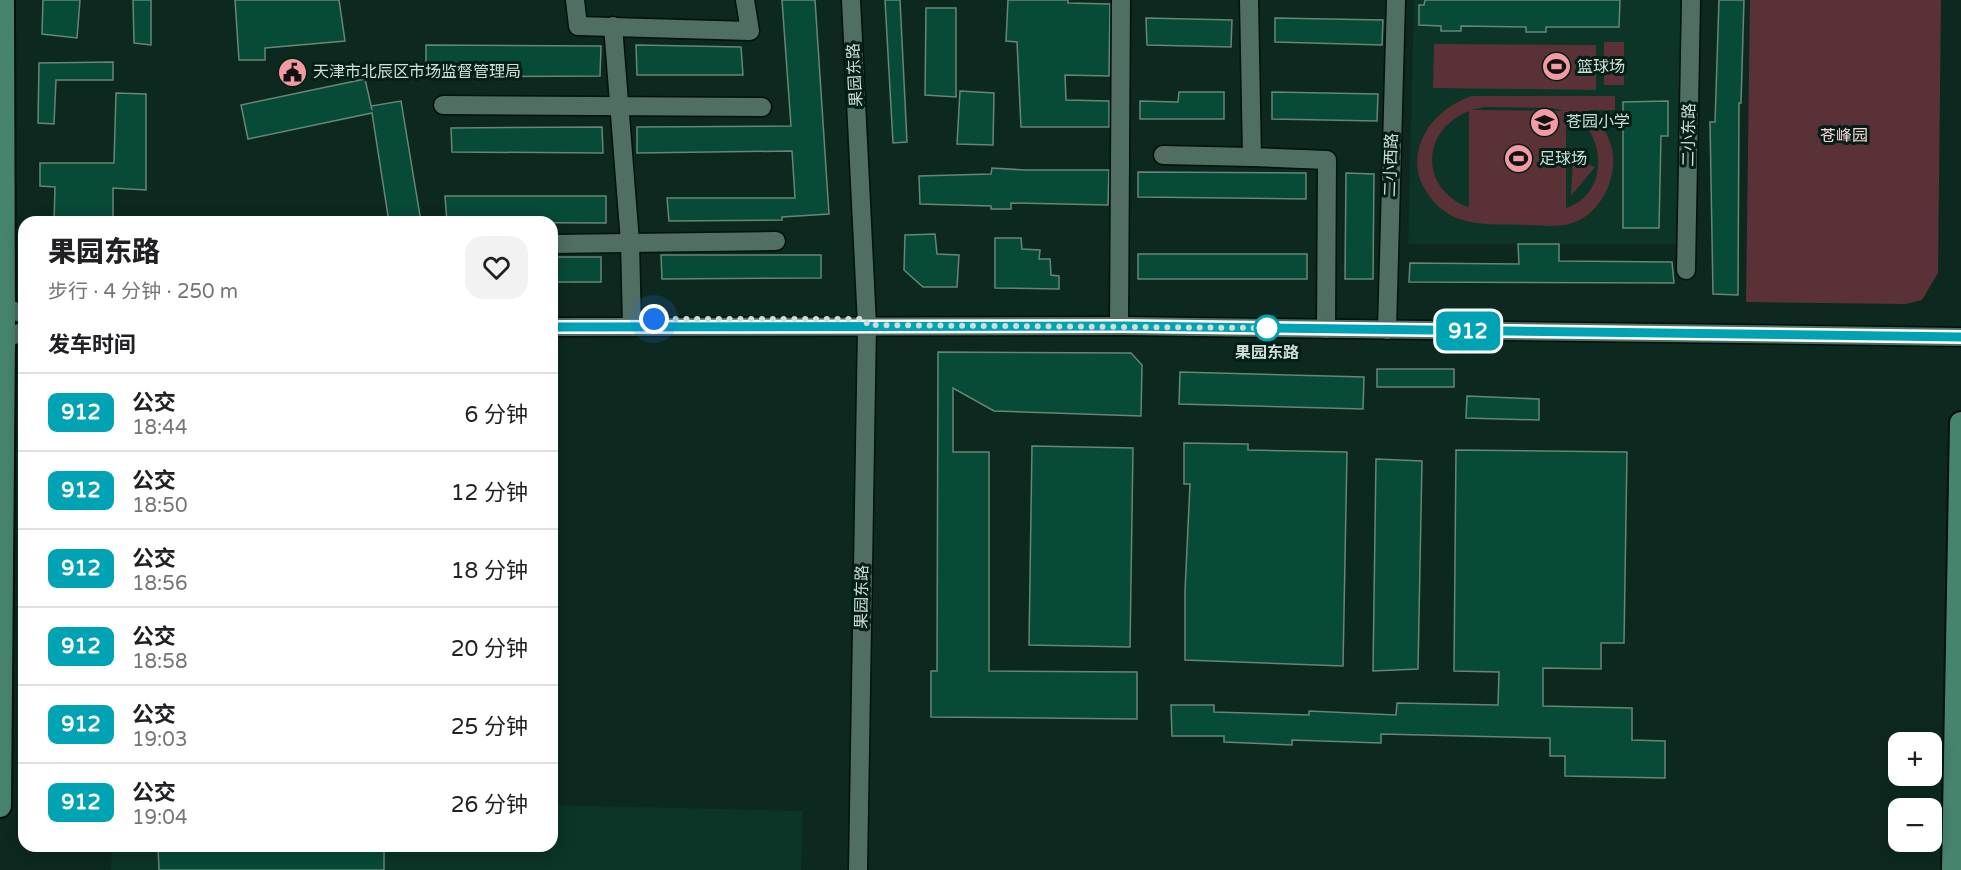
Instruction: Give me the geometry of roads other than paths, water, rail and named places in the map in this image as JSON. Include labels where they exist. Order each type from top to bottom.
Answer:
[{"type":"main road","points":[[0,807],[9,337],[3,0]]},
{"type":"main road","points":[[1953,870],[1961,423]]},
{"type":"street","points":[[574,0],[578,26],[750,31],[745,0]]},
{"type":"street","name":"果园东路","points":[[841,0],[861,322],[848,870]]},
{"type":"street","name":"果园东路","points":[[851,0],[861,322],[858,870]]},
{"type":"street","points":[[1119,323],[1121,0]]},
{"type":"street","points":[[1250,0],[1252,157]]},
{"type":"street","name":"二小西路","points":[[1387,326],[1396,0]]},
{"type":"street","name":"二小东路","points":[[1686,270],[1691,0]]},
{"type":"street","points":[[613,26],[630,242],[632,323]]},
{"type":"street","points":[[443,105],[762,107]]},
{"type":"street","points":[[1163,155],[1327,160],[1326,325]]},
{"type":"street","points":[[558,244],[776,241]]},
{"type":"street","points":[[558,319],[632,323]]},
{"type":"street","points":[[558,327],[632,323],[1119,323],[1961,337]]},
{"type":"street","points":[[1387,326],[1961,327]]},
{"type":"place","name":"篮球场","points":[[1556,67]]},
{"type":"place","name":"天津市北辰区市场监督管理局","points":[[292,72]]},
{"type":"place","name":"苍园小学","points":[[1545,122]]},
{"type":"place","name":"足球场","points":[[1518,159]]},
{"type":"place","name":"果园东路","points":[[1267,328]]},
{"type":"park label","name":"苍峰园","points":[[1844,136]]}]
